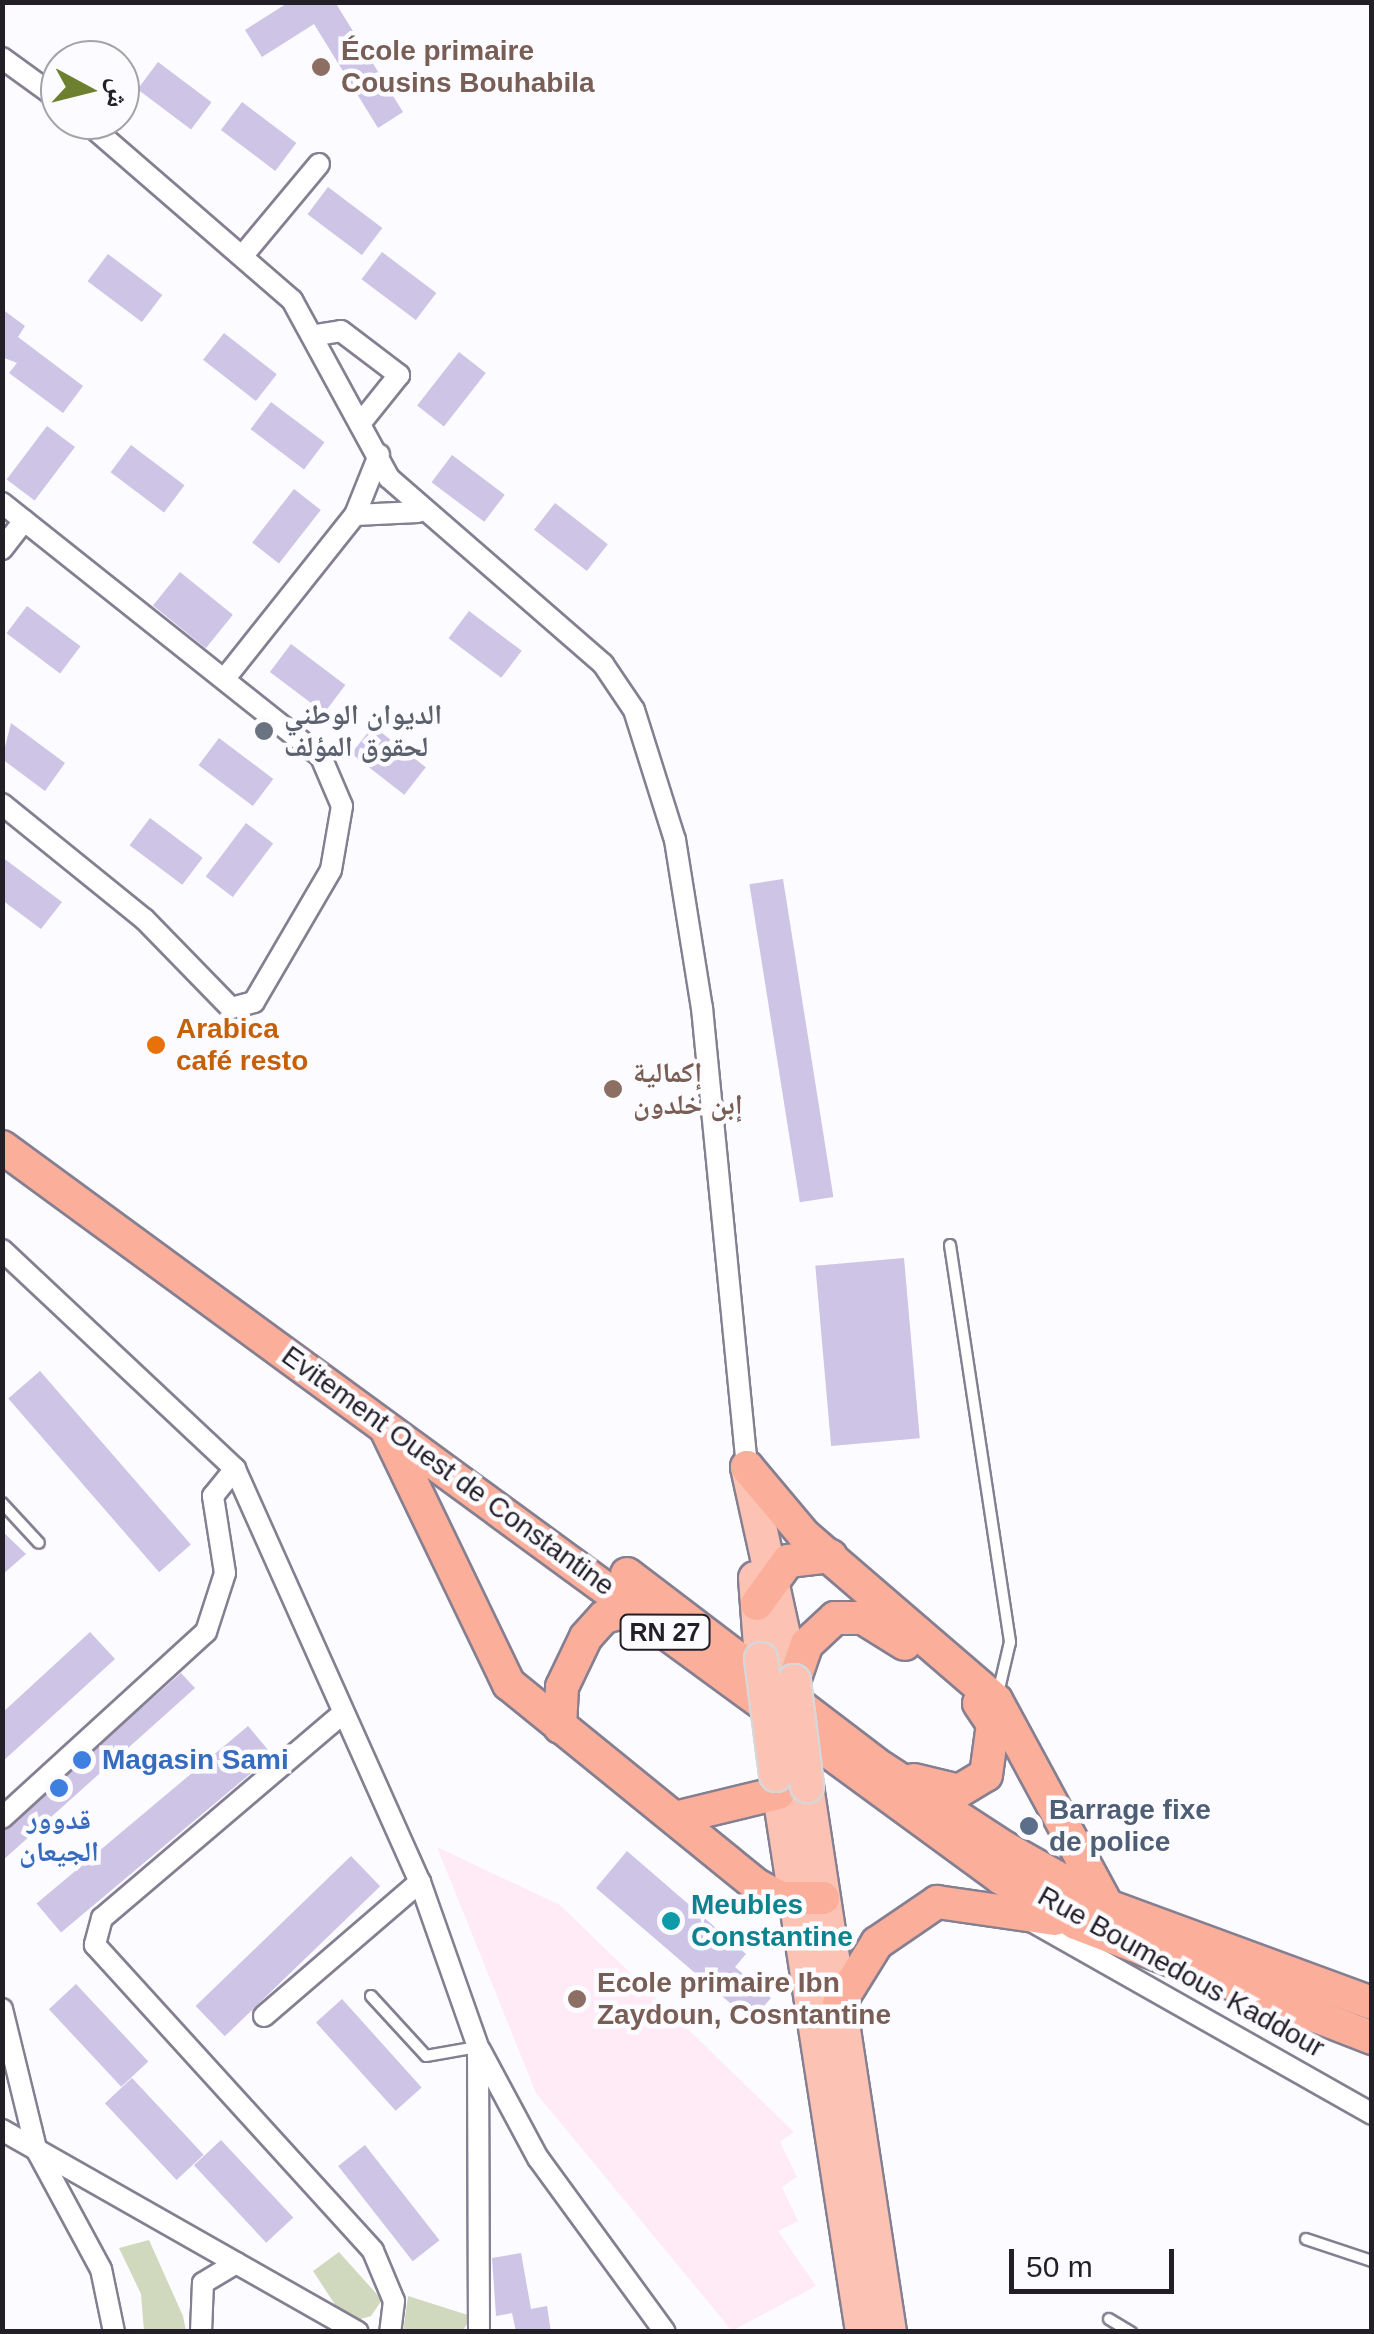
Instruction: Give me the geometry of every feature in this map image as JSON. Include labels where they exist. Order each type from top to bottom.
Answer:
[{"type":"highway","name":"Evitement Ouest de Constantine","points":[[2,1126],[882,1768],[1108,1906],[1372,2002]]},
{"type":"highway","name":"Evitement Ouest de Constantine","points":[[2,1147],[636,1609],[888,1800],[1076,1923],[1372,2038]]},
{"type":"highway","points":[[382,1422],[484,1644],[509,1684],[679,1817],[758,1886],[807,1899]]},
{"type":"highway","points":[[747,1467],[831,1556],[996,1700],[1108,1906]]},
{"type":"highway","points":[[765,1590],[808,1554],[831,1556]]},
{"type":"highway","points":[[560,1727],[562,1687],[586,1637],[604,1617],[636,1609]]},
{"type":"highway","points":[[794,1681],[820,1630],[835,1618],[863,1618],[977,1701],[994,1724],[991,1759],[973,1786],[943,1791],[882,1768]]},
{"type":"highway","points":[[679,1817],[787,1785]]},
{"type":"highway","points":[[839,2004],[877,1943],[914,1914],[938,1902],[1076,1923]]},
{"type":"main road","points":[[747,1467],[765,1590],[794,1681],[787,1785]]},
{"type":"main road","points":[[765,1590],[761,1658],[807,1899],[862,2332]]},
{"type":"main road","points":[[807,1899],[839,2004],[890,2332]]},
{"type":"street","points":[[2,58],[40,86]]},
{"type":"street","points":[[108,140],[244,254],[317,336],[379,454],[418,512],[602,664],[656,762],[702,1008],[747,1467]]},
{"type":"street","points":[[244,254],[320,164]]},
{"type":"street","points":[[317,336],[341,331],[399,375],[363,420]]},
{"type":"street","points":[[226,677],[355,515],[379,454]]},
{"type":"street","points":[[2,503],[226,677],[321,757],[342,806],[331,870],[254,1002],[231,1008],[212,996],[144,918],[2,804]]},
{"type":"street","points":[[355,515],[418,512]]},
{"type":"street","points":[[2,549],[24,520]]},
{"type":"street","points":[[2,1250],[235,1468],[420,1882],[478,2047],[538,2158],[665,2332]]},
{"type":"street","points":[[2,1818],[206,1632],[225,1574],[213,1496],[235,1468]]},
{"type":"street","points":[[342,1714],[102,1918],[95,1944],[373,2251],[394,2302],[390,2332]]},
{"type":"street","points":[[264,2016],[420,1882]]},
{"type":"street","name":"Rue Boumedous Kaddour","points":[[1014,1912],[1372,2114]]},
{"type":"street","points":[[2,2009],[36,2149],[101,2270],[114,2332]]},
{"type":"street","points":[[478,2047],[479,2332]]},
{"type":"street","points":[[2,2130],[358,2332]]},
{"type":"street","points":[[201,2332],[202,2284],[236,2263]]},
{"type":"lane","points":[[950,1246],[1010,1642],[996,1700]]},
{"type":"lane","points":[[2,1503],[39,1543]]},
{"type":"lane","points":[[371,1996],[426,2056],[478,2047]]},
{"type":"lane","points":[[1306,2238],[1372,2261]]},
{"type":"lane","points":[[1109,2319],[1132,2332]]},
{"type":"shaded area","name":"Ecole primaire Ibn Zaydoun, Cosntantine","points":[[437,1847],[560,1905],[794,2132],[780,2142],[797,2177],[782,2187],[798,2221],[778,2231],[816,2286],[732,2331],[536,2093]]},
{"type":"green space","points":[[149,2240],[186,2331],[144,2331],[141,2294],[119,2248]]},
{"type":"green space","points":[[339,2252],[382,2300],[371,2316],[347,2323],[313,2271]]},
{"type":"green space","points":[[408,2296],[471,2316],[463,2331],[403,2332]]},
{"type":"building","points":[[289,2],[335,2],[403,112],[378,128],[314,24],[262,57],[245,30]]},
{"type":"building","points":[[158,62],[212,102],[191,129],[140,91]]},
{"type":"building","points":[[242,102],[296,143],[275,171],[221,130]]},
{"type":"building","points":[[328,187],[382,228],[362,255],[308,214]]},
{"type":"building","points":[[382,252],[436,293],[416,320],[362,279]]},
{"type":"building","points":[[108,254],[162,295],[142,322],[88,281]]},
{"type":"building","points":[[2,309],[25,326],[18,337],[83,386],[63,413],[9,373],[17,363],[2,357]]},
{"type":"building","points":[[224,333],[277,374],[256,401],[203,360]]},
{"type":"building","points":[[459,352],[486,373],[444,427],[417,406]]},
{"type":"building","points":[[271,402],[325,442],[304,469],[251,429]]},
{"type":"building","points":[[47,426],[75,447],[35,501],[7,480]]},
{"type":"building","points":[[131,445],[185,485],[164,512],[111,472]]},
{"type":"building","points":[[452,455],[505,495],[484,522],[432,482]]},
{"type":"building","points":[[294,489],[321,510],[279,564],[252,543]]},
{"type":"building","points":[[555,503],[608,544],[587,571],[534,530]]},
{"type":"building","points":[[180,572],[233,615],[206,648],[153,605]]},
{"type":"building","points":[[27,606],[81,646],[60,673],[7,633]]},
{"type":"building","points":[[469,611],[522,651],[501,678],[449,638]]},
{"type":"building","points":[[291,644],[345,685],[324,713],[270,672]]},
{"type":"building","points":[[11,723],[65,763],[45,791],[2,759]]},
{"type":"building","points":[[373,726],[426,767],[404,795],[351,754]]},
{"type":"building","points":[[219,738],[273,779],[253,806],[199,765]]},
{"type":"building","points":[[150,818],[203,858],[182,885],[130,845]]},
{"type":"building","points":[[246,823],[273,843],[233,897],[206,877]]},
{"type":"building","points":[[2,857],[62,902],[41,929],[2,900]]},
{"type":"building","points":[[783,879],[833,1197],[800,1202],[749,884]]},
{"type":"building","points":[[904,1258],[920,1438],[831,1446],[815,1266]]},
{"type":"building","points":[[40,1371],[191,1545],[159,1572],[8,1399]]},
{"type":"building","points":[[2,1531],[26,1554],[2,1575]]},
{"type":"building","points":[[90,1632],[115,1659],[2,1762],[2,1713]]},
{"type":"building","points":[[181,1673],[195,1688],[2,1861],[2,1831]]},
{"type":"building","points":[[248,1726],[272,1755],[61,1933],[37,1903]]},
{"type":"building","name":"Meubles Constantine","points":[[627,1851],[746,1954],[735,1967],[771,1998],[751,2021],[596,1888]]},
{"type":"building","points":[[351,1856],[380,1886],[225,2036],[196,2006]]},
{"type":"building","points":[[76,1984],[148,2062],[121,2087],[49,2009]]},
{"type":"building","points":[[342,1999],[422,2087],[396,2111],[316,2022]]},
{"type":"building","points":[[132,2078],[204,2155],[177,2180],[105,2103]]},
{"type":"building","points":[[221,2140],[293,2218],[266,2243],[194,2165]]},
{"type":"building","points":[[365,2145],[439,2240],[413,2261],[338,2166]]},
{"type":"building","points":[[521,2253],[531,2309],[547,2306],[551,2332],[516,2332],[512,2313],[496,2316],[492,2258]]},
{"type":"place","name":"École primaire Cousins Bouhabila","points":[[321,67]]},
{"type":"place","name":"الديوان الوطني لحقوق المؤلف","points":[[264,731]]},
{"type":"place","name":"Arabica café resto","points":[[156,1045]]},
{"type":"place","name":"إكمالية إبن خلدون","points":[[613,1089]]},
{"type":"place","name":"Magasin Sami","points":[[82,1760]]},
{"type":"place","name":"قدوور الجيعان","points":[[59,1788]]},
{"type":"place","name":"Barrage fixe de police","points":[[1029,1826]]},
{"type":"place","name":"Meubles Constantine","points":[[671,1921]]},
{"type":"place","name":"Ecole primaire Ibn Zaydoun, Cosntantine","points":[[577,1999]]}]
